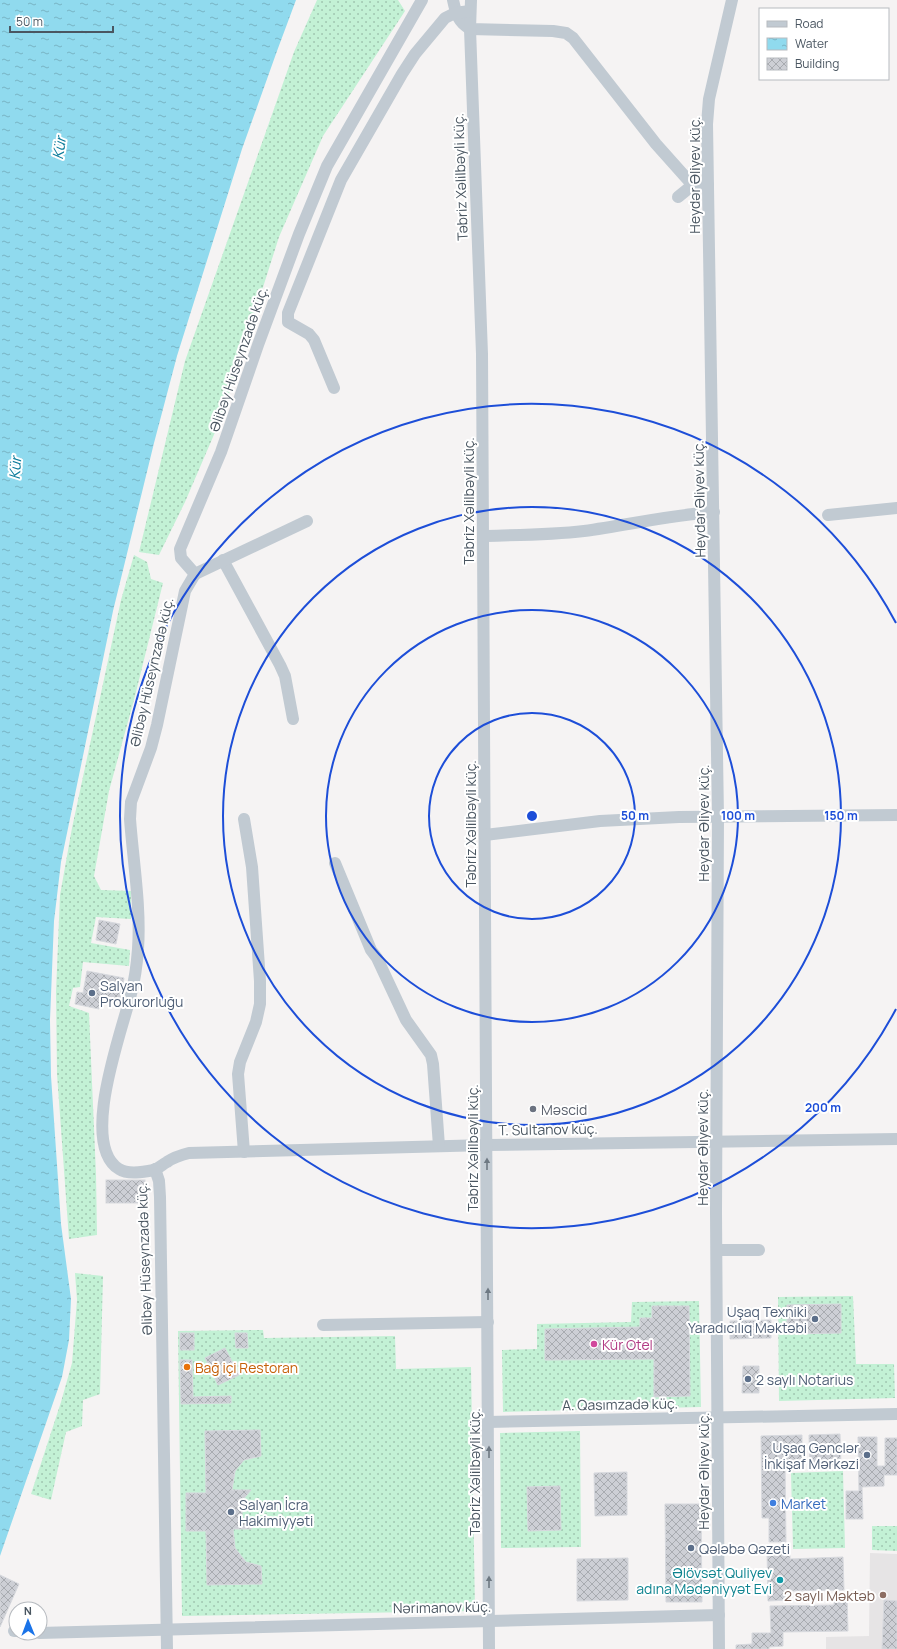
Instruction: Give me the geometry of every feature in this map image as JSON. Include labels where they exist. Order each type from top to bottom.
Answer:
[{"type":"street","name":"Əlibəy Hüseynzadə küç.","points":[[167,1649],[159,1181],[155,1169],[128,1172],[120,1170],[110,1163],[104,1152],[101,1131],[102,1111],[108,1082],[132,991],[138,948],[139,924],[130,819],[131,802],[151,748],[185,591],[195,574],[181,558],[180,549],[182,540],[221,452],[258,345],[299,234],[331,160],[422,0]]},
{"type":"street","points":[[453,0],[456,13],[461,23],[470,29],[553,31],[566,33],[573,38],[656,144],[689,181],[694,184],[708,185]]},
{"type":"street","name":"Heydər Əliyev küç.","points":[[719,1649],[716,1142],[718,817],[707,124],[709,99],[732,0]]},
{"type":"street","points":[[334,388],[314,340],[310,334],[288,322],[288,313],[341,180],[415,54],[445,18],[471,6]]},
{"type":"street","name":"Təbriz Xəlilbəyli küç.","points":[[471,6],[470,29],[482,354],[490,1649]]},
{"type":"street","points":[[678,197],[694,184]]},
{"type":"street","points":[[828,515],[897,508]]},
{"type":"street","points":[[483,536],[563,533],[682,514],[714,512]]},
{"type":"street","points":[[195,574],[307,521]]},
{"type":"street","points":[[223,560],[280,664],[285,676],[293,719]]},
{"type":"street","points":[[485,835],[600,821],[718,817],[897,815]]},
{"type":"street","points":[[244,819],[252,866],[260,980],[260,1004],[240,1062],[238,1074],[244,1152]]},
{"type":"street","points":[[335,863],[371,950],[377,958],[397,1004],[406,1020],[431,1055],[433,1064],[439,1146]]},
{"type":"street","name":"T. Sultanov küç.","points":[[155,1169],[178,1156],[190,1153],[487,1145],[897,1139]]},
{"type":"street","points":[[717,1250],[758,1250]]},
{"type":"street","points":[[322,1325],[488,1322]]},
{"type":"street","name":"A. Qasımzadə küç.","points":[[488,1422],[897,1414]]},
{"type":"street","name":"Nərimanov küç.","points":[[48,1633],[166,1628],[719,1615]]},
{"type":"shaded area","name":"2 saylı Məktəb","points":[[870,1553],[897,1554],[897,1649],[826,1649],[826,1637],[869,1636]]},
{"type":"green space","points":[[317,0],[398,0],[405,11],[323,136],[279,237],[222,416],[185,502],[159,555],[139,552],[185,361],[294,52]]},
{"type":"green space","points":[[134,555],[147,562],[151,579],[163,583],[135,696],[109,791],[94,876],[101,890],[131,891],[131,919],[96,917],[91,943],[130,950],[129,966],[83,962],[80,987],[73,988],[69,1006],[89,1013],[97,1235],[69,1239],[57,1074],[56,992],[60,895],[72,828],[121,600]]},
{"type":"green space","points":[[75,1273],[103,1276],[100,1394],[83,1400],[82,1426],[66,1432],[51,1500],[31,1494],[72,1363],[77,1300]]},
{"type":"green space","points":[[853,1296],[856,1364],[894,1364],[895,1398],[779,1401],[778,1297]]},
{"type":"green space","points":[[699,1301],[701,1407],[503,1412],[502,1350],[537,1349],[537,1324],[631,1322],[632,1302]]},
{"type":"green space","points":[[263,1330],[264,1338],[395,1336],[396,1369],[471,1367],[475,1611],[182,1616],[178,1331]]},
{"type":"green space","points":[[580,1431],[581,1547],[501,1548],[500,1433]]},
{"type":"green space","points":[[843,1471],[845,1548],[793,1549],[791,1473]]},
{"type":"green space","points":[[872,1526],[897,1526],[897,1551],[872,1550]]},
{"type":"water","name":"Kür","points":[[0,0],[296,0],[242,149],[177,356],[113,611],[61,862],[54,921],[50,1020],[51,1076],[61,1224],[71,1299],[69,1340],[62,1377],[0,1556]]},
{"type":"building","points":[[99,920],[120,924],[116,944],[96,940]]},
{"type":"building","points":[[87,971],[124,978],[120,1001],[101,997],[99,1009],[75,1004],[77,992],[83,993]]},
{"type":"building","points":[[106,1180],[145,1180],[145,1203],[106,1203]]},
{"type":"building","points":[[841,1304],[841,1333],[787,1334],[787,1305]]},
{"type":"building","points":[[652,1306],[689,1306],[690,1396],[654,1397],[654,1359],[545,1360],[545,1329],[640,1327],[640,1318],[652,1318]]},
{"type":"building","points":[[771,1320],[771,1338],[730,1339],[730,1321]]},
{"type":"building","points":[[180,1333],[194,1333],[194,1350],[180,1350]]},
{"type":"building","points":[[235,1333],[247,1333],[248,1348],[236,1348]]},
{"type":"building","points":[[225,1348],[239,1375],[218,1385],[205,1358]]},
{"type":"building","points":[[180,1360],[192,1360],[193,1397],[231,1396],[231,1403],[181,1404]]},
{"type":"building","points":[[743,1366],[759,1366],[759,1393],[742,1393]]},
{"type":"building","points":[[260,1430],[261,1456],[244,1460],[235,1471],[232,1490],[251,1490],[242,1501],[242,1518],[252,1529],[233,1529],[235,1548],[246,1562],[261,1566],[262,1584],[207,1585],[206,1531],[186,1531],[186,1493],[206,1493],[205,1431]]},
{"type":"building","points":[[840,1434],[841,1466],[810,1467],[809,1435]]},
{"type":"building","points":[[802,1435],[802,1462],[785,1462],[786,1542],[769,1542],[769,1518],[762,1518],[761,1436]]},
{"type":"building","points":[[858,1437],[877,1437],[877,1466],[885,1466],[885,1438],[897,1438],[897,1475],[884,1475],[884,1486],[862,1487],[863,1519],[846,1519],[846,1491],[859,1491]]},
{"type":"building","points":[[627,1472],[627,1515],[595,1516],[594,1473]]},
{"type":"building","points":[[560,1486],[561,1530],[528,1531],[527,1487]]},
{"type":"building","points":[[665,1504],[701,1504],[702,1602],[666,1602]]},
{"type":"building","points":[[767,1550],[790,1550],[790,1559],[843,1557],[844,1590],[789,1591],[789,1600],[768,1601]]},
{"type":"building","points":[[628,1558],[628,1600],[577,1601],[577,1559]]},
{"type":"building","points":[[0,1575],[19,1584],[11,1601],[8,1601],[8,1609],[0,1627]]},
{"type":"building","points":[[834,1596],[847,1596],[848,1631],[783,1632],[783,1646],[769,1647],[769,1649],[736,1649],[736,1645],[752,1644],[752,1633],[771,1633],[770,1606],[834,1605]]},
{"type":"building","points":[[884,1600],[897,1601],[897,1649],[882,1649]]},
{"type":"place","name":"Salyan Prokurorluğu","points":[[92,993]]},
{"type":"place","name":"Məscid","points":[[533,1109]]},
{"type":"place","name":"Uşaq Texniki Yaradıcılıq Məktəbi","points":[[815,1319]]},
{"type":"place","name":"Kür Otel","points":[[594,1344]]},
{"type":"place","name":"Bağ içi Restoran","points":[[187,1367]]},
{"type":"place","name":"2 saylı Notarius","points":[[748,1379]]},
{"type":"place","name":"Uşaq Gənclər İnkişaf Mərkəzi","points":[[867,1455]]},
{"type":"place","name":"Market","points":[[773,1503]]},
{"type":"place","name":"Salyan İcra Hakimiyyəti","points":[[231,1512]]},
{"type":"place","name":"Qələbə Qəzeti","points":[[691,1548]]},
{"type":"place","name":"Əlövsət Quliyev adına Mədəniyyət Evi","points":[[780,1580]]},
{"type":"place","name":"2 saylı Məktəb","points":[[883,1595]]}]
